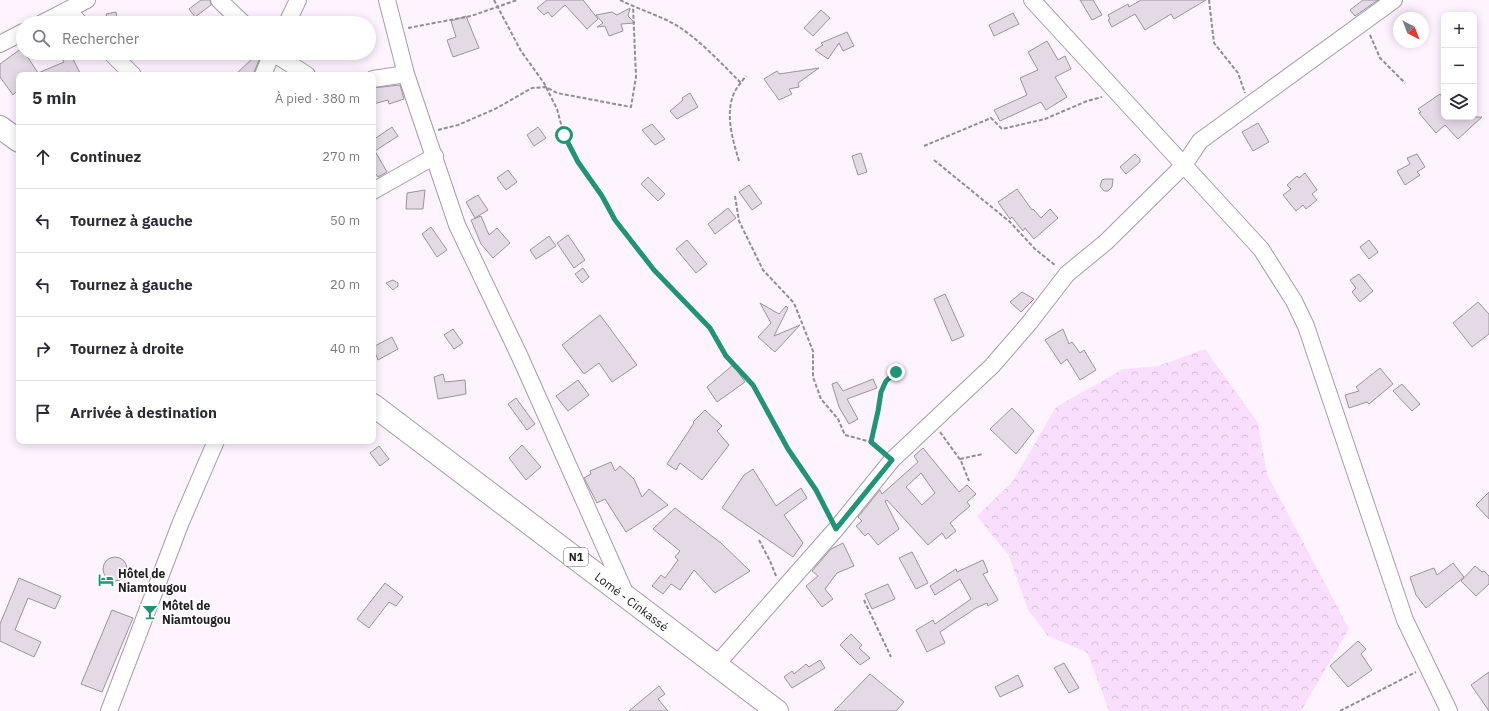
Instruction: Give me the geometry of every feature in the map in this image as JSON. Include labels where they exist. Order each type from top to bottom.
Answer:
[{"type":"highway","points":[[0,127],[16,139]]},
{"type":"highway","name":"Lomé - Cinkassé","points":[[376,407],[777,711]]},
{"type":"street","points":[[55,16],[87,0]]},
{"type":"street","points":[[219,0],[235,16]]},
{"type":"street","points":[[290,16],[298,0]]},
{"type":"street","points":[[387,0],[406,74],[435,156],[457,225],[520,357],[627,597]]},
{"type":"street","points":[[1032,0],[1261,249],[1294,301],[1306,326],[1405,620],[1449,711]]},
{"type":"street","points":[[716,665],[836,529],[892,460],[992,366],[1030,322],[1067,274],[1106,242],[1184,165],[1200,141],[1394,0]]},
{"type":"street","points":[[67,10],[73,16]]},
{"type":"street","points":[[0,44],[16,36]]},
{"type":"street","points":[[118,60],[130,72]]},
{"type":"street","points":[[264,72],[270,60]]},
{"type":"street","points":[[284,60],[302,72]]},
{"type":"street","points":[[376,79],[406,74]]},
{"type":"street","points":[[376,189],[435,156]]},
{"type":"street","points":[[109,711],[181,522],[215,444]]},
{"type":"path","points":[[494,0],[521,51],[546,87],[557,109],[564,135],[578,162],[602,196],[615,220],[654,270],[710,328],[726,356],[753,385],[788,449],[816,490],[836,529]]},
{"type":"path","points":[[396,32],[411,27],[471,16],[517,0]]},
{"type":"path","points":[[620,0],[651,12],[677,26],[699,43],[741,82]]},
{"type":"path","points":[[1209,0],[1214,43],[1238,73],[1249,105]]},
{"type":"path","points":[[426,134],[458,125],[495,109],[532,88],[546,87],[557,93],[631,107],[636,77],[633,6]]},
{"type":"path","points":[[1358,26],[1371,36],[1380,58],[1405,82]]},
{"type":"path","points":[[739,161],[732,136],[730,110],[734,92],[746,76]]},
{"type":"path","points":[[924,146],[991,118],[1002,128],[1022,125],[1045,119],[1087,101],[1117,93]]},
{"type":"path","points":[[934,160],[1010,222],[1035,250],[1067,274]]},
{"type":"path","points":[[735,196],[740,221],[763,270],[794,303],[812,351],[813,377],[821,399],[838,419],[845,435],[871,442],[892,460]]},
{"type":"path","points":[[871,442],[881,392],[886,381],[896,372]]},
{"type":"path","points":[[933,421],[960,459],[968,481]]},
{"type":"path","points":[[960,459],[983,454]]},
{"type":"path","points":[[759,540],[770,561],[781,590]]},
{"type":"path","points":[[864,600],[891,657]]},
{"type":"path","points":[[1340,711],[1427,666]]},
{"type":"green space","points":[[1205,349],[1258,423],[1267,474],[1349,629],[1301,711],[1109,711],[1087,652],[1048,636],[1028,610],[1009,556],[977,516],[1013,481],[1056,407],[1123,369],[1158,366]]},
{"type":"building","points":[[201,0],[210,0],[211,5],[196,16],[194,16],[189,9]]},
{"type":"building","points":[[547,0],[583,0],[598,19],[587,29],[565,5],[552,17],[548,12],[544,15],[537,8]]},
{"type":"building","points":[[1080,0],[1093,0],[1102,15],[1092,20]]},
{"type":"building","points":[[1141,0],[1206,0],[1174,19],[1171,14],[1145,30],[1135,14],[1112,27],[1108,20],[1110,19],[1108,15],[1128,4],[1129,7]]},
{"type":"building","points":[[1363,0],[1378,0],[1355,16],[1350,10]]},
{"type":"building","points":[[630,8],[628,16],[635,23],[621,24],[623,31],[609,36],[605,26],[597,27],[603,23],[596,15],[612,12],[617,15]]},
{"type":"building","points":[[821,10],[830,18],[813,36],[804,28]]},
{"type":"building","points":[[116,12],[117,16],[106,16],[106,14]]},
{"type":"building","points":[[1013,13],[1019,24],[994,36],[989,25]]},
{"type":"building","points":[[466,16],[479,48],[453,57],[447,40],[456,37],[451,21]]},
{"type":"building","points":[[847,32],[854,46],[843,51],[839,43],[828,59],[815,50],[823,45],[821,43]]},
{"type":"building","points":[[1047,41],[1058,60],[1065,56],[1071,69],[1055,77],[1067,97],[1046,110],[1041,102],[1000,121],[994,110],[1027,95],[1020,78],[1038,70],[1028,52]]},
{"type":"building","points":[[16,52],[16,60],[30,60],[37,72],[16,72],[16,92],[13,95],[0,77],[0,64]]},
{"type":"building","points":[[63,60],[74,60],[80,72],[40,72],[64,62]]},
{"type":"building","points":[[251,60],[259,60],[254,72],[238,72]]},
{"type":"building","points":[[819,68],[798,83],[799,87],[789,89],[792,94],[779,100],[764,79],[777,71],[779,74]]},
{"type":"building","points":[[400,85],[404,99],[389,104],[388,100],[376,103],[376,88]]},
{"type":"building","points":[[690,93],[698,107],[677,119],[670,111],[683,100],[682,98]]},
{"type":"building","points":[[1440,94],[1441,120],[1477,120],[1477,117],[1482,117],[1458,139],[1445,125],[1436,133],[1419,113],[1421,112],[1418,109]]},
{"type":"building","points":[[1258,123],[1269,142],[1253,151],[1242,132]]},
{"type":"building","points":[[652,124],[665,139],[655,145],[642,130]]},
{"type":"building","points":[[392,127],[398,136],[376,150],[376,138]]},
{"type":"building","points":[[538,127],[546,138],[534,146],[527,135]]},
{"type":"building","points":[[376,153],[387,172],[378,177],[376,174]]},
{"type":"building","points":[[861,153],[867,172],[858,175],[852,156]]},
{"type":"building","points":[[1135,154],[1140,159],[1140,162],[1126,174],[1120,167]]},
{"type":"building","points":[[1417,154],[1425,167],[1417,172],[1420,175],[1405,185],[1397,171],[1410,164],[1407,158]]},
{"type":"building","points":[[508,170],[517,182],[506,190],[497,178]]},
{"type":"building","points":[[1305,173],[1317,190],[1312,194],[1317,200],[1306,209],[1303,205],[1296,211],[1283,195],[1291,189],[1287,185],[1297,176],[1299,178]]},
{"type":"building","points":[[648,177],[665,194],[658,201],[641,184]]},
{"type":"building","points":[[1113,179],[1112,187],[1108,191],[1104,191],[1100,186],[1102,180]]},
{"type":"building","points":[[749,185],[762,203],[752,210],[739,192]]},
{"type":"building","points":[[1017,189],[1032,210],[1033,209],[1041,218],[1050,209],[1058,218],[1034,239],[1025,228],[1023,231],[1012,217],[1010,219],[998,202]]},
{"type":"building","points":[[425,190],[423,209],[406,209],[407,193]]},
{"type":"building","points":[[478,195],[488,210],[475,218],[466,202]]},
{"type":"building","points":[[728,208],[736,218],[715,234],[708,224]]},
{"type":"building","points":[[481,216],[489,235],[497,228],[510,243],[493,258],[481,244],[471,220]]},
{"type":"building","points":[[431,227],[447,250],[437,257],[422,234]]},
{"type":"building","points":[[568,235],[585,260],[574,268],[557,243]]},
{"type":"building","points":[[549,236],[556,246],[536,259],[530,250]]},
{"type":"building","points":[[687,240],[707,264],[696,273],[676,249]]},
{"type":"building","points":[[1369,240],[1378,252],[1369,259],[1360,247]]},
{"type":"building","points":[[583,268],[589,277],[582,283],[575,274]]},
{"type":"building","points":[[1359,274],[1373,291],[1360,302],[1352,292],[1356,288],[1350,280]]},
{"type":"building","points":[[393,280],[398,283],[398,286],[393,290],[386,283]]},
{"type":"building","points":[[1022,292],[1034,299],[1021,312],[1010,302]]},
{"type":"building","points":[[945,294],[964,336],[952,341],[934,299]]},
{"type":"building","points":[[1478,302],[1489,314],[1489,334],[1472,347],[1453,323]]},
{"type":"building","points":[[760,303],[779,314],[786,306],[788,308],[774,336],[800,325],[775,352],[758,337],[771,323]]},
{"type":"building","points":[[600,315],[637,365],[612,382],[599,363],[584,374],[562,345]]},
{"type":"building","points":[[453,329],[463,343],[454,349],[444,335]]},
{"type":"building","points":[[1063,329],[1069,344],[1072,342],[1080,353],[1084,350],[1096,370],[1080,380],[1067,359],[1061,364],[1045,340]]},
{"type":"building","points":[[392,337],[398,349],[378,360],[376,355],[376,345]]},
{"type":"building","points":[[733,365],[745,382],[717,402],[707,387]]},
{"type":"building","points":[[1380,368],[1393,384],[1369,404],[1367,402],[1349,408],[1345,395],[1359,391],[1356,387]]},
{"type":"building","points":[[443,374],[445,382],[465,380],[466,394],[438,399],[434,377]]},
{"type":"building","points":[[873,379],[877,388],[847,399],[858,419],[849,424],[839,407],[832,384],[837,382],[843,391]]},
{"type":"building","points":[[578,380],[589,395],[568,411],[556,396]]},
{"type":"building","points":[[1402,384],[1420,404],[1412,411],[1393,391]]},
{"type":"building","points":[[516,398],[535,424],[527,430],[508,404]]},
{"type":"building","points":[[1012,408],[1034,431],[1016,454],[990,429]]},
{"type":"building","points":[[705,410],[722,426],[717,431],[729,445],[702,480],[680,463],[676,470],[667,464],[694,423],[693,422]]},
{"type":"building","points":[[522,445],[541,467],[526,480],[509,458]]},
{"type":"building","points":[[379,446],[389,459],[380,466],[370,453]]},
{"type":"building","points":[[923,448],[959,492],[967,485],[976,494],[967,502],[970,506],[950,523],[956,531],[946,539],[942,533],[928,545],[887,500],[885,501],[899,529],[878,545],[868,533],[865,536],[856,526],[862,521],[858,517],[880,490],[882,494],[918,462],[914,456]],"holes":[[[921,473],[935,493],[922,505],[906,487]]]},
{"type":"building","points":[[611,462],[615,471],[620,466],[634,479],[642,497],[649,489],[668,505],[626,532],[605,499],[597,503],[584,478],[591,474],[590,471]]},
{"type":"building","points":[[753,469],[776,506],[801,488],[807,498],[784,515],[803,543],[793,557],[722,508],[744,475]]},
{"type":"building","points":[[1489,492],[1489,519],[1476,505]]},
{"type":"building","points":[[675,508],[721,543],[750,571],[715,593],[694,570],[680,590],[671,584],[663,594],[652,586],[661,575],[665,578],[678,560],[675,557],[680,551],[653,529]]},
{"type":"building","points":[[843,543],[854,566],[837,573],[825,589],[833,599],[822,607],[806,586],[818,576],[812,571],[831,549]]},
{"type":"building","points":[[912,552],[928,583],[916,589],[899,558]]},
{"type":"building","points":[[115,557],[120,558],[126,564],[126,574],[120,580],[115,581],[110,580],[104,574],[103,569],[104,564],[110,558]]},
{"type":"building","points":[[983,560],[988,572],[983,574],[998,600],[988,606],[987,603],[976,608],[940,632],[945,643],[927,652],[916,630],[933,620],[935,624],[971,599],[960,579],[935,595],[930,586],[956,569],[957,572]]},
{"type":"building","points":[[1453,563],[1464,577],[1426,608],[1416,595],[1410,577],[1434,568],[1437,575]]},
{"type":"building","points":[[1475,566],[1489,576],[1489,584],[1476,596],[1461,581]]},
{"type":"building","points":[[19,578],[61,596],[55,609],[28,598],[15,630],[41,642],[34,657],[0,641],[0,624]]},
{"type":"building","points":[[385,583],[403,597],[396,606],[389,602],[369,628],[357,619]]},
{"type":"building","points":[[888,584],[895,599],[872,609],[865,594]]},
{"type":"building","points":[[112,610],[133,618],[102,692],[81,684]]},
{"type":"building","points":[[851,634],[862,645],[859,648],[870,658],[860,665],[840,645]]},
{"type":"building","points":[[1358,641],[1366,649],[1361,654],[1372,670],[1348,687],[1330,666]]},
{"type":"building","points":[[820,660],[825,668],[792,688],[784,677],[792,671],[794,674],[806,664],[809,667]]},
{"type":"building","points":[[1064,663],[1079,688],[1069,693],[1054,668]]},
{"type":"building","points":[[1489,672],[1489,711],[1471,685]]},
{"type":"building","points":[[870,674],[904,702],[896,711],[834,711]]},
{"type":"building","points":[[1018,675],[1023,686],[1000,697],[995,687]]},
{"type":"building","points":[[659,686],[665,694],[658,699],[668,711],[629,711]]},
{"type":"place","name":"Hôtel de Niamtougou","points":[[106,580]]},
{"type":"place","name":"Môtel de Niamtougou","points":[[150,612]]},
{"type":"route","points":[[564,135],[578,162],[602,196],[615,220],[654,270],[710,328],[726,356],[753,385],[788,449],[816,490],[836,529],[885,472],[892,460],[871,442],[881,392],[886,381],[896,372]]}]
